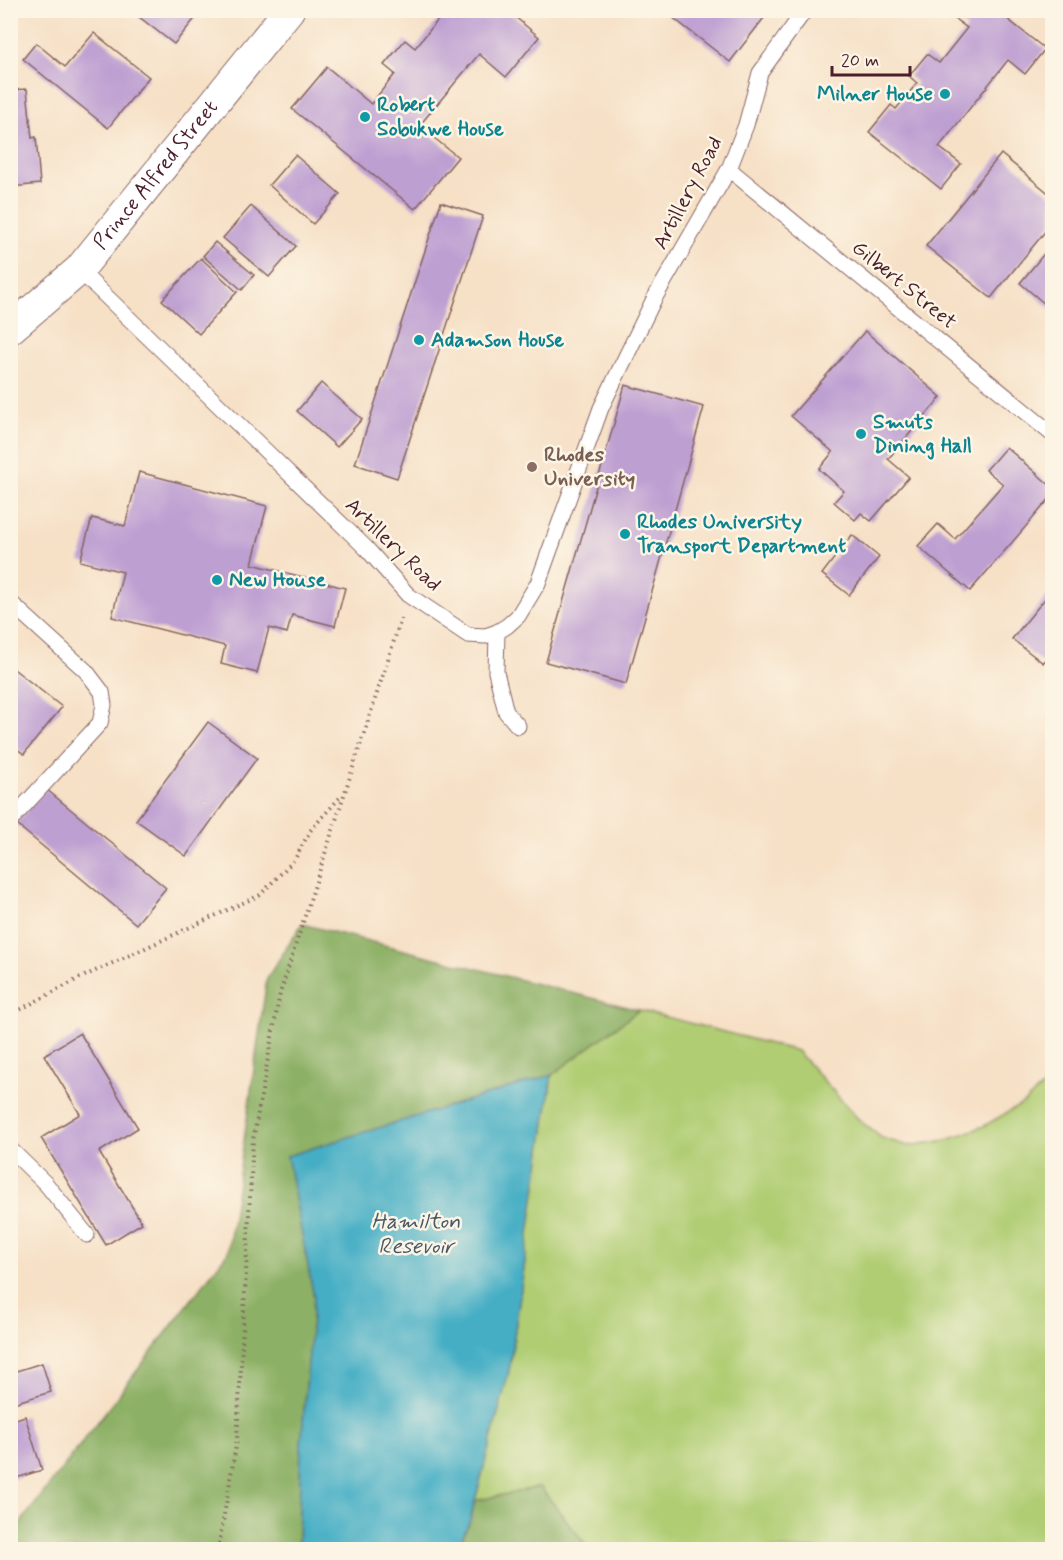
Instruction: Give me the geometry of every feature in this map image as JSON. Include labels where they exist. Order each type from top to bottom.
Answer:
[{"type":"street","name":"Prince Alfred Street","points":[[10,329],[79,270],[289,10]]},
{"type":"lane","name":"Artillery Road","points":[[79,270],[366,548],[408,595],[468,634],[485,636],[497,632],[518,616],[538,583],[601,408],[654,299],[729,169],[746,125],[760,73],[805,10]]},
{"type":"lane","name":"Gilbert Street","points":[[729,169],[1053,434]]},
{"type":"lane","points":[[10,602],[86,671],[102,692],[104,705],[100,723],[10,821]]},
{"type":"lane","points":[[497,632],[496,672],[506,712],[518,726]]},
{"type":"lane","points":[[10,1149],[46,1184],[87,1235]]},
{"type":"path","points":[[218,1550],[237,1440],[253,1140],[280,993],[408,595]]},
{"type":"path","points":[[10,1015],[78,979],[260,896],[295,859],[310,831],[345,792]]},
{"type":"green space","points":[[302,924],[639,1010],[552,1075],[287,1156],[314,1297],[301,1444],[298,1549],[17,1549],[15,1530],[228,1252],[267,978]]},
{"type":"green space","points":[[639,1010],[797,1051],[860,1121],[882,1138],[908,1146],[947,1140],[984,1126],[1024,1103],[1052,1078],[1052,1549],[589,1549],[540,1487],[475,1501],[509,1371],[552,1075]]},
{"type":"green space","points":[[540,1487],[589,1549],[457,1550],[470,1520],[475,1501]]},
{"type":"water","name":"Hamilton Resevoir","points":[[552,1075],[509,1371],[470,1520],[457,1549],[298,1549],[301,1444],[314,1297],[287,1156]]},
{"type":"building","points":[[142,10],[202,10],[174,44],[138,16]]},
{"type":"building","name":"Robert Sobukwe House","points":[[426,10],[507,10],[539,37],[506,77],[479,54],[419,126],[458,157],[415,209],[292,109],[327,67],[371,104],[395,74],[384,65],[405,40],[415,48],[438,20]]},
{"type":"building","points":[[663,10],[770,10],[730,62]]},
{"type":"building","name":"Milner House","points":[[961,10],[996,10],[1045,49],[1025,74],[1008,60],[939,147],[961,164],[941,189],[869,132],[891,105],[896,109],[917,83],[909,76],[927,54],[939,63],[967,28],[955,19]]},
{"type":"building","points":[[94,33],[149,77],[108,128],[23,59],[36,43],[65,67]]},
{"type":"building","points":[[27,89],[32,138],[36,137],[40,184],[10,187],[10,90]]},
{"type":"building","points":[[1001,154],[1052,196],[1052,223],[991,298],[926,246]]},
{"type":"building","points":[[295,155],[340,194],[313,224],[269,185]]},
{"type":"building","name":"Adamson House","points":[[441,202],[483,216],[397,478],[355,464]]},
{"type":"building","points":[[251,206],[296,246],[269,277],[223,238]]},
{"type":"building","points":[[215,242],[254,275],[242,290],[203,256]]},
{"type":"building","points":[[1047,250],[1052,255],[1052,310],[1020,283]]},
{"type":"building","points":[[201,258],[237,292],[199,334],[162,300]]},
{"type":"building","name":"Smuts Dining Hall","points":[[865,331],[941,397],[888,459],[909,477],[871,521],[861,513],[855,520],[834,502],[844,491],[819,469],[833,452],[791,416]]},
{"type":"building","points":[[321,383],[362,419],[337,447],[297,411]]},
{"type":"building","name":"Rhodes University Transport Department","points":[[625,385],[704,407],[626,684],[546,662]]},
{"type":"building","points":[[1006,447],[1052,487],[1052,496],[970,591],[918,546],[938,524],[955,539],[1003,484],[986,470]]},
{"type":"building","name":"New House","points":[[139,472],[267,506],[252,564],[345,588],[335,626],[292,615],[287,633],[269,628],[257,673],[221,664],[225,646],[112,617],[123,572],[80,561],[92,518],[125,526]]},
{"type":"building","points":[[852,535],[879,557],[849,595],[822,574]]},
{"type":"building","points":[[1052,590],[1052,652],[1043,663],[1012,639]]},
{"type":"building","points":[[10,666],[62,707],[24,754],[10,744]]},
{"type":"building","points":[[208,722],[257,758],[186,856],[136,820]]},
{"type":"building","points":[[46,789],[166,888],[136,924],[16,824]]},
{"type":"building","points":[[80,1033],[138,1128],[99,1152],[142,1223],[106,1245],[41,1138],[80,1114],[44,1055]]},
{"type":"building","points":[[42,1363],[51,1392],[10,1404],[10,1373]]},
{"type":"building","points":[[25,1416],[42,1470],[10,1480],[10,1421]]},
{"type":"place","name":"Milner House","points":[[945,94]]},
{"type":"place","name":"Robert Sobukwe House","points":[[365,117]]},
{"type":"place","name":"Adamson House","points":[[419,340]]},
{"type":"place","name":"Smuts Dining Hall","points":[[861,434]]},
{"type":"place","name":"Rhodes University","points":[[532,467]]},
{"type":"place","name":"Rhodes University Transport Department","points":[[625,534]]},
{"type":"place","name":"New House","points":[[217,580]]}]
